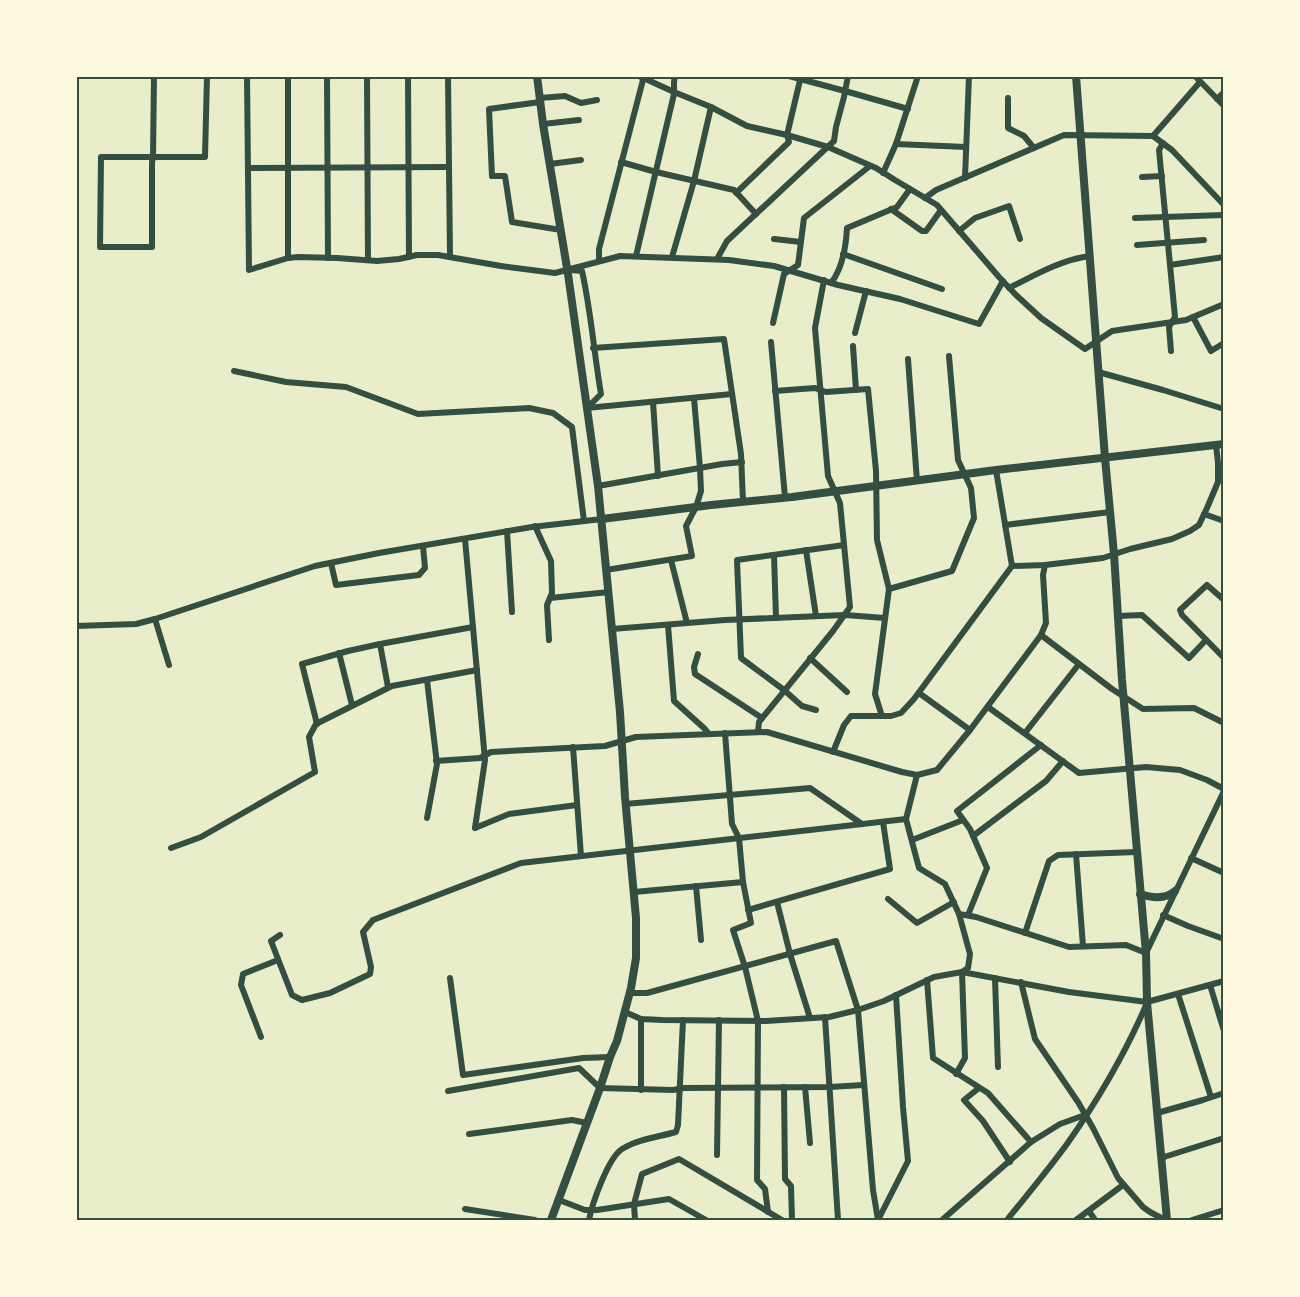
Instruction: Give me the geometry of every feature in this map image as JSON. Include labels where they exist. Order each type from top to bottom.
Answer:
[{"type":"main road","points":[[537,76],[568,270],[602,519],[636,918],[636,958],[630,993],[617,1041],[551,1221]]},
{"type":"main road","points":[[1076,76],[1166,1221]]},
{"type":"main road","points":[[602,519],[1220,444]]},
{"type":"main road","points":[[1140,894],[1160,898],[1175,891]]},
{"type":"street","points":[[154,76],[153,158],[152,247],[100,247],[101,157],[153,158],[206,157],[207,76]]},
{"type":"street","points":[[247,76],[249,270],[288,258],[399,260],[417,255],[438,255],[555,273],[620,256],[717,259],[774,266],[831,283],[900,299],[979,324],[1003,281]]},
{"type":"street","points":[[288,76],[288,258]]},
{"type":"street","points":[[327,76],[328,258]]},
{"type":"street","points":[[367,76],[368,260]]},
{"type":"street","points":[[408,76],[409,257]]},
{"type":"street","points":[[448,76],[450,257]]},
{"type":"street","points":[[636,256],[674,92],[675,76]]},
{"type":"street","points":[[789,76],[908,109]]},
{"type":"street","points":[[717,259],[727,241],[834,141],[848,76]]},
{"type":"street","points":[[883,173],[897,144],[918,76]]},
{"type":"street","points":[[965,178],[969,76]]},
{"type":"street","points":[[599,260],[598,249],[642,77],[711,106],[747,126],[828,147],[870,166],[925,198],[941,210],[1009,288],[1041,318],[1085,349],[1112,331],[1186,320],[1224,304]]},
{"type":"street","points":[[736,193],[789,142],[787,135],[801,78]]},
{"type":"street","points":[[1153,136],[1198,79],[1224,106]]},
{"type":"street","points":[[1217,99],[1224,92]]},
{"type":"street","points":[[561,230],[512,222],[505,176],[492,176],[489,109],[565,96],[581,103],[597,100]]},
{"type":"street","points":[[1008,98],[1008,128],[1024,136],[1034,148]]},
{"type":"street","points":[[672,257],[694,181],[711,106]]},
{"type":"street","points":[[543,124],[579,120]]},
{"type":"street","points":[[925,198],[936,190],[1064,135],[1153,136],[1172,150],[1224,205]]},
{"type":"street","points":[[1163,143],[1159,150],[1175,316],[1169,327],[1171,351]]},
{"type":"street","points":[[897,144],[966,147]]},
{"type":"street","points":[[550,164],[581,160]]},
{"type":"street","points":[[621,162],[734,190],[756,214]]},
{"type":"street","points":[[773,322],[784,274],[798,265],[804,218],[870,166]]},
{"type":"street","points":[[248,168],[449,167]]},
{"type":"street","points":[[1142,177],[1162,176]]},
{"type":"street","points":[[831,283],[836,278],[846,246],[847,228],[897,207],[910,189]]},
{"type":"street","points":[[959,231],[975,218],[1009,206],[1020,239]]},
{"type":"street","points":[[891,209],[922,231],[926,231],[941,210]]},
{"type":"street","points":[[1135,218],[1224,215]]},
{"type":"street","points":[[774,239],[801,242]]},
{"type":"street","points":[[1137,245],[1204,240]]},
{"type":"street","points":[[843,254],[942,289]]},
{"type":"street","points":[[1009,288],[1062,262],[1089,256]]},
{"type":"street","points":[[1170,265],[1224,257]]},
{"type":"street","points":[[568,270],[582,271],[588,296],[593,348],[601,394],[587,408]]},
{"type":"street","points":[[758,732],[759,722],[850,607],[840,503],[828,476],[814,328],[824,280]]},
{"type":"street","points":[[855,333],[866,291]]},
{"type":"street","points":[[1193,317],[1211,351],[1224,343]]},
{"type":"street","points":[[593,348],[724,339],[742,462],[744,502]]},
{"type":"street","points":[[771,342],[784,497]]},
{"type":"street","points":[[853,346],[856,390]]},
{"type":"street","points":[[889,589],[952,571],[974,518],[971,488],[958,460],[949,356]]},
{"type":"street","points":[[908,359],[917,481]]},
{"type":"street","points":[[234,371],[286,382],[346,387],[418,414],[529,408],[553,413],[572,427],[584,521]]},
{"type":"street","points":[[1098,372],[1224,409]]},
{"type":"street","points":[[775,391],[814,388],[826,393],[868,389],[876,471],[877,540],[889,589],[875,694],[881,712]]},
{"type":"street","points":[[587,408],[732,394]]},
{"type":"street","points":[[606,570],[692,556],[686,526],[701,491],[694,398]]},
{"type":"street","points":[[653,402],[658,476]]},
{"type":"street","points":[[1012,566],[1045,566],[1103,558],[1172,539],[1190,531],[1199,525],[1218,482],[1220,444]]},
{"type":"street","points":[[598,486],[742,462]]},
{"type":"street","points":[[833,752],[844,724],[851,716],[891,716],[900,713],[919,693],[1012,566],[996,470]]},
{"type":"street","points":[[1005,525],[1110,512]]},
{"type":"street","points":[[1204,514],[1224,521]]},
{"type":"street","points":[[76,626],[136,624],[331,563],[535,526],[602,519]]},
{"type":"street","points":[[535,526],[551,561],[552,593],[547,605],[549,640]]},
{"type":"street","points":[[507,531],[512,612]]},
{"type":"street","points":[[465,539],[485,755],[475,828],[509,814],[578,805]]},
{"type":"street","points":[[816,710],[802,706],[741,658],[737,560],[844,545]]},
{"type":"street","points":[[331,563],[336,585],[419,575],[425,568],[423,546]]},
{"type":"street","points":[[806,550],[816,616]]},
{"type":"street","points":[[774,555],[776,618]]},
{"type":"street","points":[[671,560],[687,623]]},
{"type":"street","points":[[436,761],[480,758],[491,752],[605,746],[636,737],[767,732],[902,772],[917,775],[937,770],[1041,635],[1046,623],[1043,575],[1045,566]]},
{"type":"street","points":[[1224,600],[1207,585],[1180,610],[1182,615],[1224,658]]},
{"type":"street","points":[[550,598],[609,592]]},
{"type":"street","points":[[612,629],[816,616],[845,615],[885,618]]},
{"type":"street","points":[[1118,616],[1142,615],[1189,658],[1206,640]]},
{"type":"street","points":[[155,619],[169,665]]},
{"type":"street","points":[[668,625],[674,701],[709,734]]},
{"type":"street","points":[[317,724],[302,664],[380,644],[473,627]]},
{"type":"street","points":[[1041,635],[1112,689],[1143,709],[1194,708],[1224,723]]},
{"type":"street","points":[[380,644],[388,687]]},
{"type":"street","points":[[339,653],[352,705]]},
{"type":"street","points":[[698,654],[694,667],[695,675],[762,718]]},
{"type":"street","points":[[810,658],[847,692]]},
{"type":"street","points":[[1025,733],[1079,664]]},
{"type":"street","points":[[171,848],[201,837],[315,772],[309,737],[317,724],[388,687],[477,670]]},
{"type":"street","points":[[427,680],[436,761],[427,818]]},
{"type":"street","points":[[919,693],[970,730]]},
{"type":"street","points":[[959,914],[1069,946],[1126,945],[1146,953],[1224,790],[1207,780],[1180,770],[1146,767],[1079,772],[988,706]]},
{"type":"street","points":[[725,733],[732,824],[739,838],[751,923],[733,930],[758,1021],[757,1180],[765,1188],[768,1212]]},
{"type":"street","points":[[968,915],[987,867],[973,836],[957,811],[1041,745]]},
{"type":"street","points":[[573,747],[581,856]]},
{"type":"street","points":[[973,836],[1046,782],[1063,761]]},
{"type":"street","points":[[917,775],[906,819],[919,867],[945,884],[959,914],[970,954],[968,968],[962,972]]},
{"type":"street","points":[[625,804],[810,788],[862,824]]},
{"type":"street","points":[[280,935],[271,940],[292,995],[302,1000],[330,993],[370,974],[371,967],[363,932],[373,920],[521,863],[906,819]]},
{"type":"street","points":[[912,840],[963,820]]},
{"type":"street","points":[[748,910],[890,869],[883,822]]},
{"type":"street","points":[[1025,933],[1049,861],[1058,855],[1136,852]]},
{"type":"street","points":[[1076,854],[1083,946]]},
{"type":"street","points":[[1191,858],[1224,873]]},
{"type":"street","points":[[634,892],[744,882]]},
{"type":"street","points":[[696,886],[701,940]]},
{"type":"street","points":[[888,899],[917,923],[954,902]]},
{"type":"street","points":[[777,902],[810,1018]]},
{"type":"street","points":[[1163,915],[1224,939]]},
{"type":"street","points":[[630,993],[647,993],[836,941],[858,1010],[863,1085],[878,1221]]},
{"type":"street","points":[[261,1037],[241,985],[243,974],[278,960]]},
{"type":"street","points":[[956,1074],[965,1058],[962,972]]},
{"type":"street","points":[[625,1012],[641,1019],[758,1021],[825,1017],[858,1010],[884,1001],[934,977],[962,972],[1069,992],[1147,1002],[1224,981]]},
{"type":"street","points":[[450,978],[463,1075],[583,1058],[610,1057]]},
{"type":"street","points":[[994,978],[998,1067]]},
{"type":"street","points":[[927,980],[933,1058],[988,1093],[1031,1142]]},
{"type":"street","points":[[1022,982],[1035,1039],[1099,1138],[1118,1178],[1150,1212],[1166,1221]]},
{"type":"street","points":[[1210,985],[1224,1031]]},
{"type":"street","points":[[1178,994],[1211,1097]]},
{"type":"street","points":[[878,1221],[908,1161],[896,995]]},
{"type":"street","points":[[1007,1221],[1067,1143],[1085,1115],[1134,1034],[1147,1002]]},
{"type":"street","points":[[825,1017],[838,1221]]},
{"type":"street","points":[[641,1019],[641,1090]]},
{"type":"street","points":[[589,1221],[591,1210],[611,1162],[620,1150],[635,1142],[676,1132],[683,1020]]},
{"type":"street","points":[[717,1155],[719,1020]]},
{"type":"street","points":[[448,1091],[579,1068],[600,1088],[641,1090],[863,1085]]},
{"type":"street","points":[[784,1087],[784,1179],[791,1186],[792,1221]]},
{"type":"street","points":[[805,1087],[810,1143]]},
{"type":"street","points":[[979,1088],[964,1100],[983,1121],[1010,1161]]},
{"type":"street","points":[[1157,1113],[1224,1093]]},
{"type":"street","points":[[942,1221],[1031,1142],[1060,1124],[1085,1115]]},
{"type":"street","points":[[468,1134],[572,1120],[588,1123]]},
{"type":"street","points":[[1161,1158],[1224,1138]]},
{"type":"street","points":[[635,1221],[634,1204],[642,1174],[679,1159],[778,1220]]},
{"type":"street","points":[[1076,1221],[1123,1185]]},
{"type":"street","points":[[559,1200],[591,1210],[669,1199],[706,1221]]},
{"type":"street","points":[[465,1209],[535,1221]]},
{"type":"street","points":[[1192,1221],[1224,1210]]},
{"type":"street","points":[[1089,1211],[1095,1221]]}]
